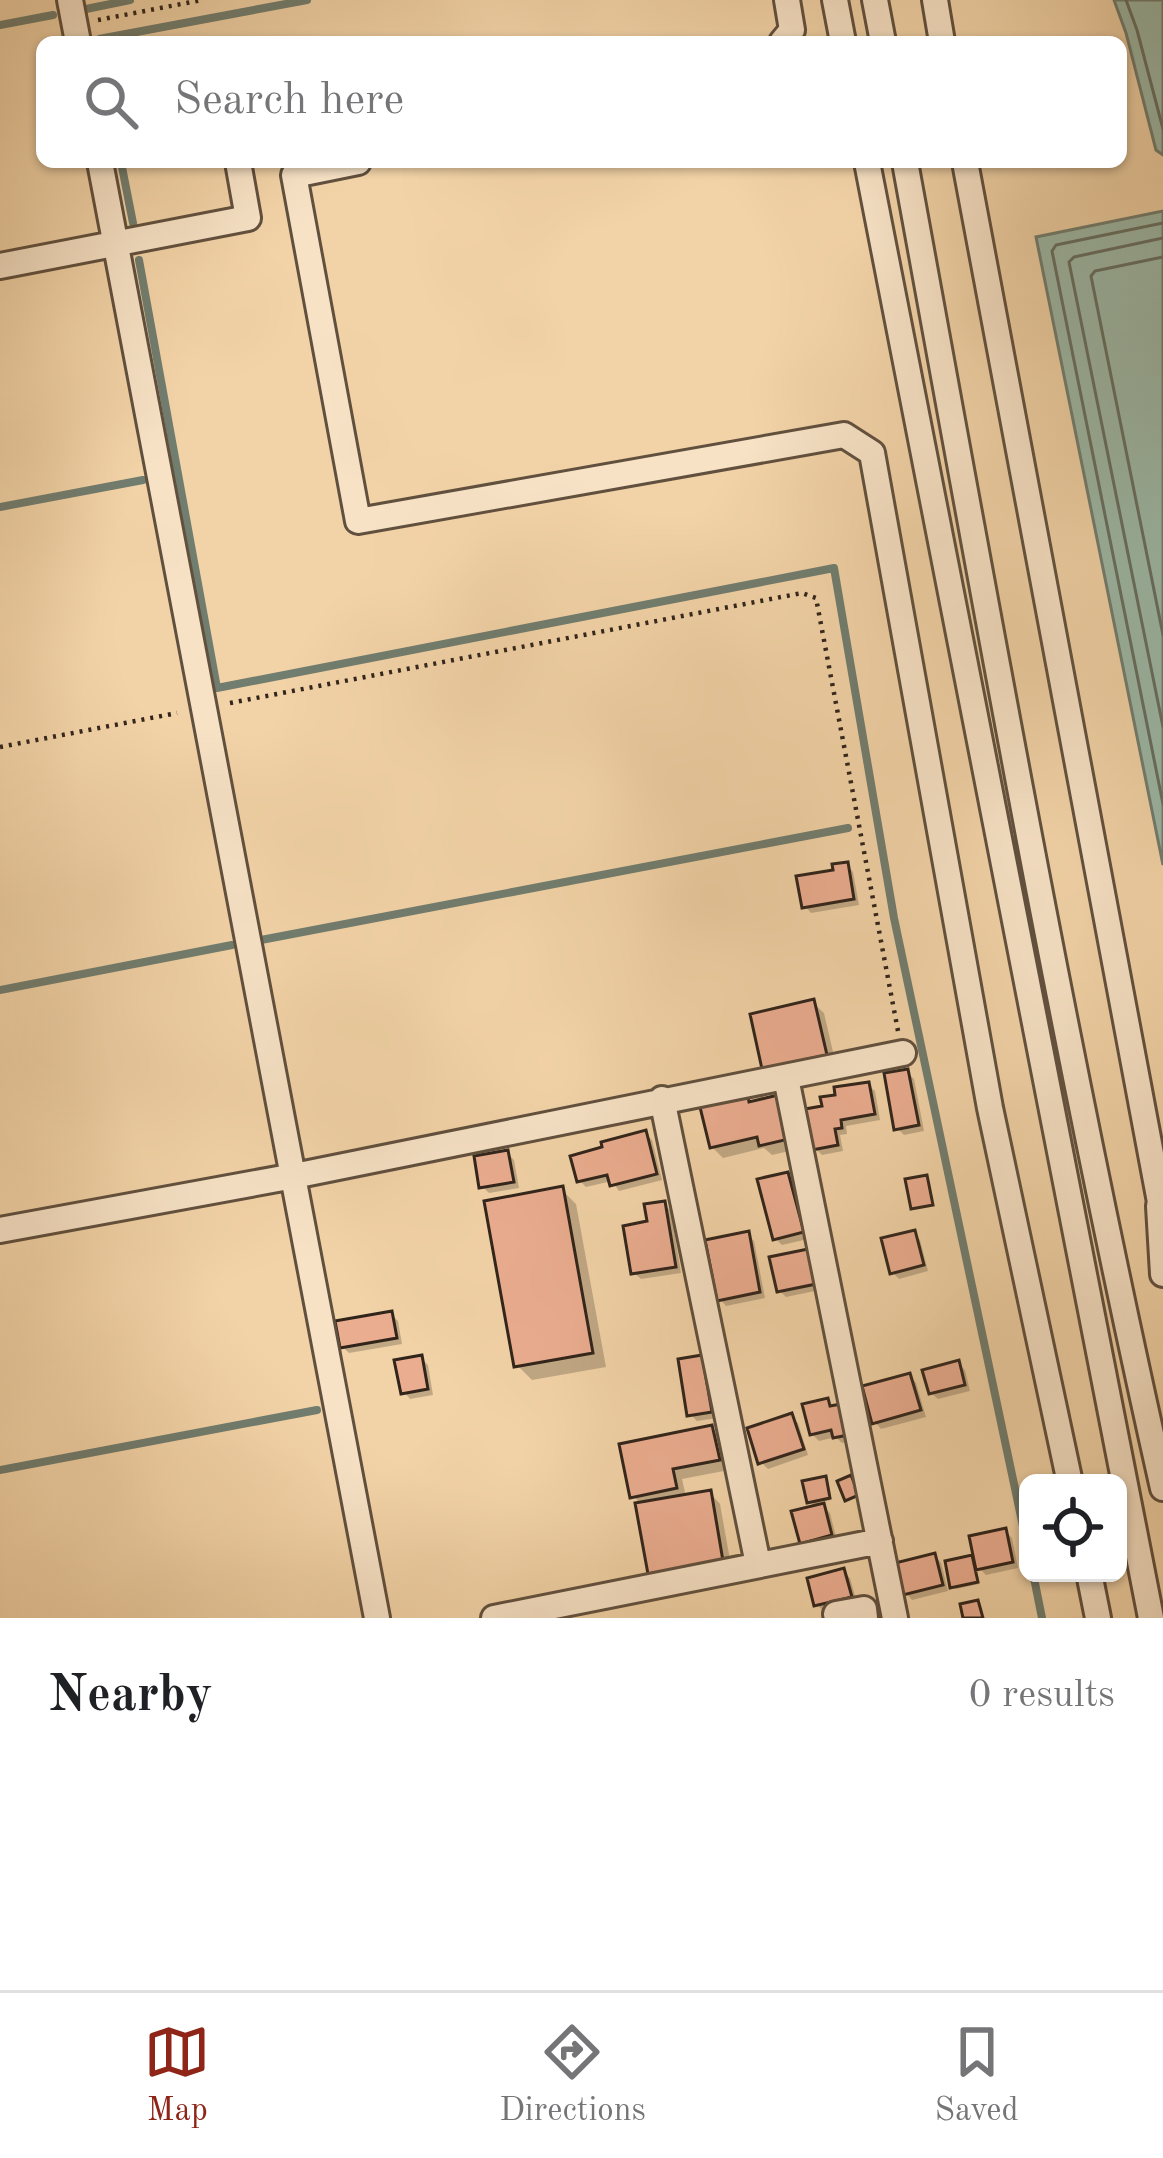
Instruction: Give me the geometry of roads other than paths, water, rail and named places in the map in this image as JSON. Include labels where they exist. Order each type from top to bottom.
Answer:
[{"type":"street","points":[[787,0],[792,30],[787,36]]},
{"type":"street","points":[[835,0],[842,36]]},
{"type":"street","points":[[875,0],[882,36]]},
{"type":"street","points":[[934,0],[941,36]]},
{"type":"street","points":[[101,168],[376,1618]]},
{"type":"street","points":[[0,266],[248,218],[239,168]]},
{"type":"street","points":[[328,168],[294,175],[358,520],[844,435],[872,453],[990,1108],[1068,1474]]},
{"type":"street","points":[[868,168],[1151,1618]]},
{"type":"street","points":[[906,168],[1017,776],[1163,1488]]},
{"type":"street","points":[[966,168],[1161,1212],[1163,1274]]},
{"type":"street","points":[[0,1230],[903,1053]]},
{"type":"street","points":[[786,1078],[894,1614],[865,1618],[864,1609],[836,1613]]},
{"type":"street","points":[[662,1099],[758,1564]]},
{"type":"street","points":[[494,1618],[880,1541]]},
{"type":"street","points":[[1091,1582],[1098,1618]]},
{"type":"water","points":[[1114,0],[1163,0],[1163,155],[1156,150]]},
{"type":"water","points":[[1163,211],[1163,865],[1036,237]]},
{"type":"waterway","points":[[86,9],[130,0]]},
{"type":"waterway","points":[[115,36],[307,0]]},
{"type":"waterway","points":[[0,25],[53,15]]},
{"type":"waterway","points":[[122,168],[133,223]]},
{"type":"waterway","points":[[139,260],[217,688],[834,568],[894,918],[1019,1508]]},
{"type":"waterway","points":[[0,507],[143,480]]},
{"type":"waterway","points":[[261,940],[848,828]]},
{"type":"waterway","points":[[0,990],[232,945]]},
{"type":"waterway","points":[[0,1470],[317,1410]]},
{"type":"waterway","points":[[1035,1582],[1042,1618]]}]
